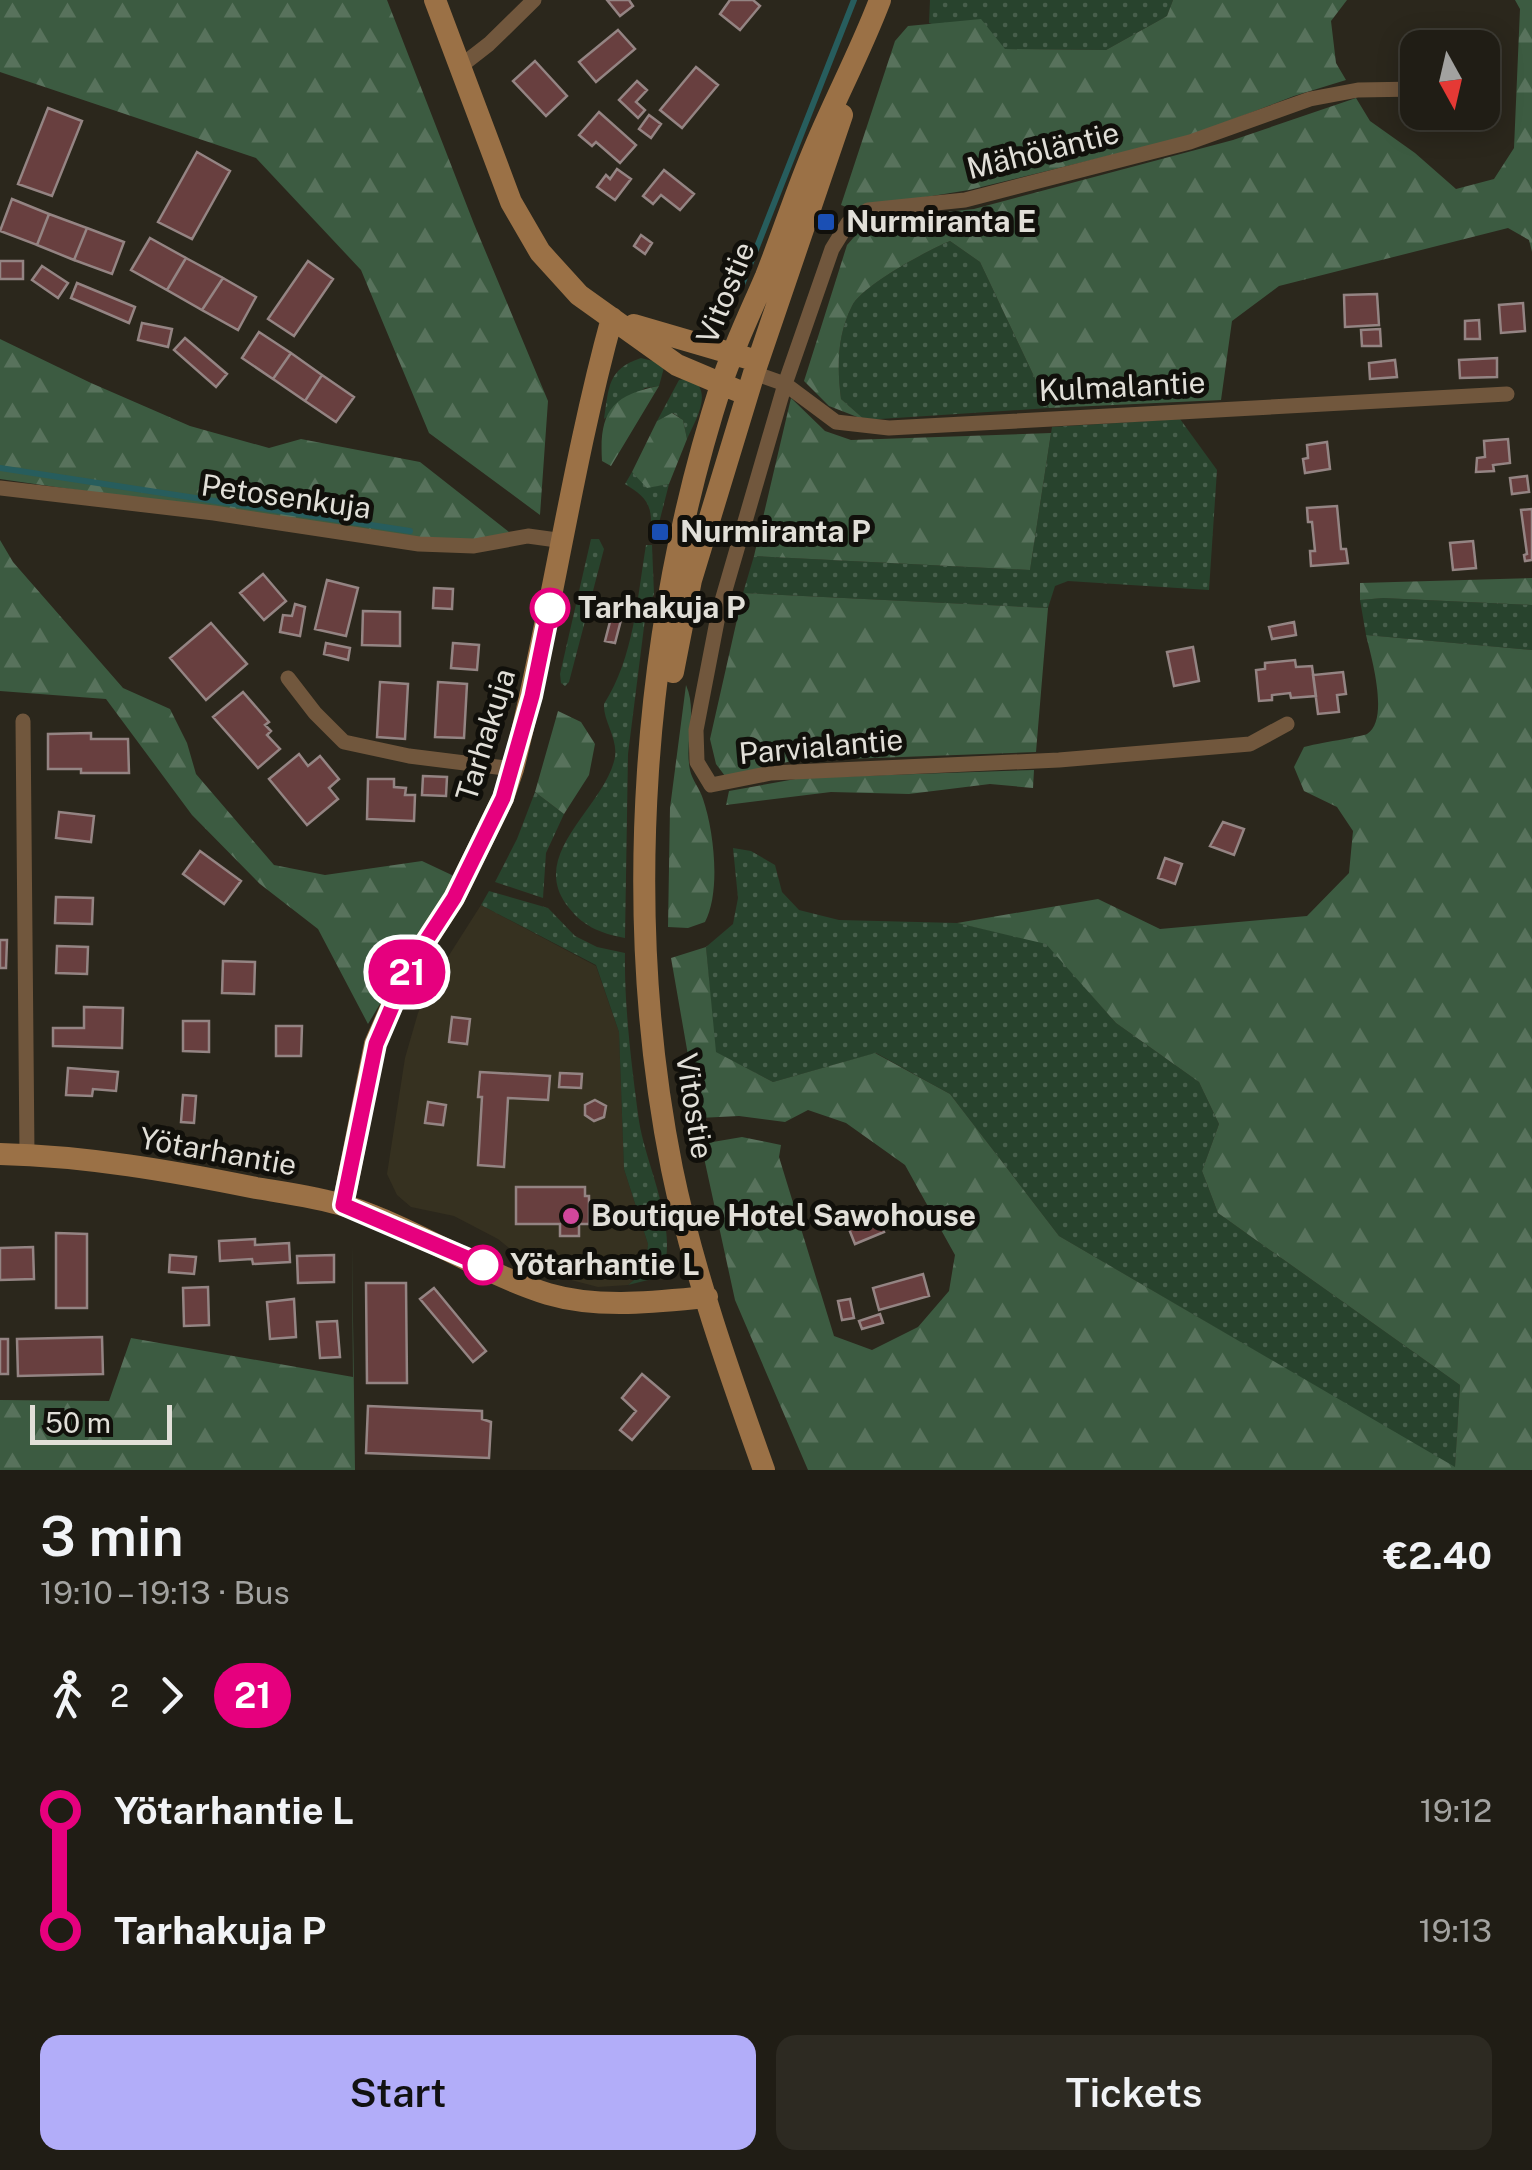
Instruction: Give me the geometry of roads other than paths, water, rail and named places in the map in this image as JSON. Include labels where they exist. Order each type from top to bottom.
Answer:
[{"type":"street","points":[[435,0],[511,202],[540,252],[578,295],[677,366],[747,396]]},
{"type":"street","points":[[462,65],[534,0]]},
{"type":"street","name":"Vitostie","points":[[764,1470],[707,1296],[672,1170],[648,1006],[645,864],[652,738],[671,578],[682,524],[722,384],[816,146],[858,58],[880,0]]},
{"type":"street","name":"Vitostie","points":[[652,738],[672,676],[690,580],[747,396],[832,154],[858,58]]},
{"type":"street","name":"Mähöläntie","points":[[785,384],[832,249],[848,223],[868,210],[965,200],[1190,142],[1310,98],[1358,90],[1400,89]]},
{"type":"street","points":[[612,318],[732,354],[757,367]]},
{"type":"street","name":"Tarhakuja","points":[[343,1205],[376,1044],[409,967],[454,898],[513,769],[564,541],[590,399],[612,318]]},
{"type":"street","name":"Kulmalantie","points":[[757,367],[836,422],[889,428],[1507,394]]},
{"type":"street","name":"Parvialantie","points":[[785,384],[719,610],[696,730],[698,762],[710,785],[771,774],[1059,760],[1250,744],[1287,724]]},
{"type":"street","name":"Petosenkuja","points":[[0,488],[214,513],[419,544],[474,546],[528,536],[564,541]]},
{"type":"street","points":[[288,678],[314,713],[344,742],[409,756],[513,769]]},
{"type":"street","points":[[23,722],[27,1154]]},
{"type":"street","name":"Yötarhantie","points":[[0,1154],[27,1154],[196,1176],[343,1205],[550,1294],[638,1304],[707,1296]]},
{"type":"waterway","points":[[740,290],[854,0]]},
{"type":"waterway","points":[[0,468],[410,531]]},
{"type":"place","name":"Nurmiranta E","points":[[826,222]]},
{"type":"place","name":"Nurmiranta P","points":[[660,532]]},
{"type":"place","name":"Tarhakuja P","points":[[550,608]]},
{"type":"place","name":"Boutique Hotel Sawohouse","points":[[571,1216]]},
{"type":"place","name":"Yötarhantie L","points":[[483,1265]]}]
